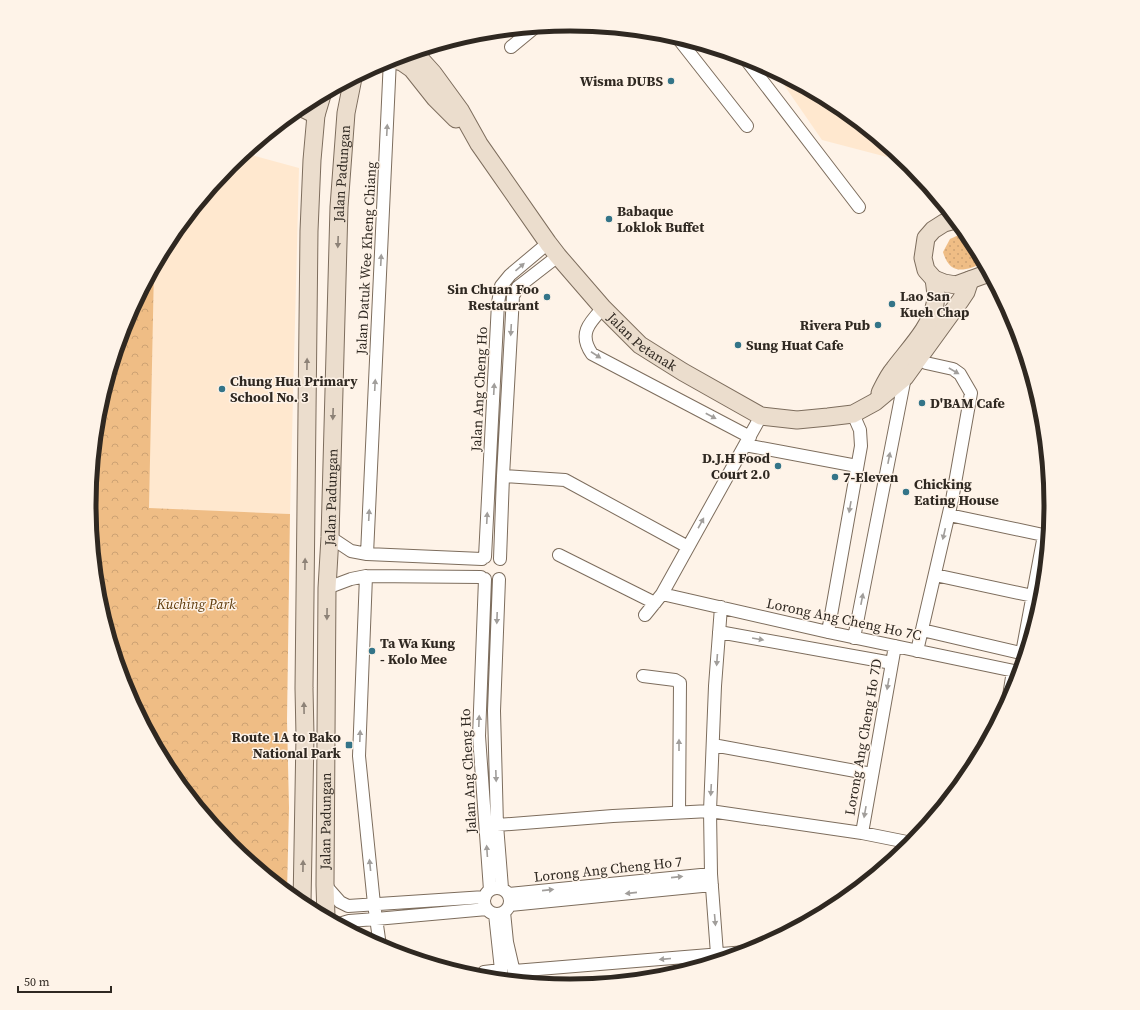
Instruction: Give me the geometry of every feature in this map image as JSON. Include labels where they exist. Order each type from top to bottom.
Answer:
[{"type":"main road","name":"Jalan Petanak","points":[[418,56],[433,73],[460,110],[479,144],[548,243],[603,308],[640,346],[708,387],[761,416],[797,420],[853,414],[875,402],[905,377],[960,301],[966,292],[970,280]]},
{"type":"main road","name":"Jalan Petanak","points":[[402,62],[412,69],[435,98],[479,144]]},
{"type":"main road","name":"Jalan Padungan","points":[[326,911],[327,588],[330,537],[339,207],[346,113],[353,84]]},
{"type":"main road","name":"Jalan Padungan","points":[[302,896],[305,736],[304,688],[309,231],[312,160],[316,115],[319,103]]},
{"type":"main road","points":[[307,111],[316,115]]},
{"type":"main road","points":[[950,221],[944,223],[933,230],[926,238],[923,258],[926,270],[934,279],[944,283],[956,285],[984,275]]},
{"type":"main road","points":[[875,402],[893,370],[929,320],[935,304],[936,295],[934,279]]},
{"type":"street","points":[[511,47],[528,33]]},
{"type":"street","points":[[683,45],[746,126]]},
{"type":"street","name":"Jalan Datuk Wee Kheng Chiang","points":[[367,554],[391,66]]},
{"type":"street","points":[[752,67],[859,207]]},
{"type":"street","name":"Jalan Ang Cheng Ho","points":[[484,558],[498,303],[501,286],[510,275],[548,243]]},
{"type":"street","name":"Jalan Ang Cheng Ho","points":[[500,559],[513,296],[518,287],[558,256]]},
{"type":"street","points":[[603,308],[590,322],[586,331],[587,347],[592,354],[747,441],[857,466]]},
{"type":"street","points":[[917,651],[952,500],[971,393],[960,374],[953,368],[926,362],[919,357]]},
{"type":"street","points":[[854,638],[905,377]]},
{"type":"street","points":[[828,632],[861,446],[860,430],[853,414]]},
{"type":"street","points":[[645,615],[659,598],[761,416]]},
{"type":"street","points":[[503,476],[565,480],[688,547]]},
{"type":"street","points":[[949,514],[1043,534]]},
{"type":"street","points":[[327,588],[351,579],[366,576],[483,578],[494,581],[499,579],[502,575],[504,567],[500,559],[491,556],[484,558],[367,554],[351,551],[330,537]]},
{"type":"street","name":"Lorong Ang Cheng Ho 7C","points":[[559,555],[659,598],[721,608],[1014,671]]},
{"type":"street","points":[[483,578],[479,570],[479,566],[484,558]]},
{"type":"street","points":[[1028,628],[1041,560]]},
{"type":"street","points":[[935,575],[1033,596]]},
{"type":"street","points":[[366,576],[359,756],[379,938]]},
{"type":"street","name":"Jalan Ang Cheng Ho","points":[[483,578],[479,736],[498,901],[515,976]]},
{"type":"street","name":"Jalan Ang Cheng Ho","points":[[499,579],[494,711],[501,974]]},
{"type":"street","points":[[717,954],[711,879],[710,811],[715,686],[721,608]]},
{"type":"street","points":[[922,630],[1020,653]]},
{"type":"street","points":[[719,632],[892,663]]},
{"type":"street","name":"Lorong Ang Cheng Ho 7D","points":[[862,833],[895,646]]},
{"type":"street","points":[[643,676],[675,680],[680,683],[679,812]]},
{"type":"street","points":[[713,745],[872,774]]},
{"type":"street","points":[[497,825],[710,811],[862,833],[904,841]]},
{"type":"street","name":"Lorong Ang Cheng Ho 7","points":[[346,922],[498,901],[711,879]]},
{"type":"street","name":"Lorong Ang Cheng Ho 7","points":[[325,886],[340,902],[348,906],[498,901]]},
{"type":"street","points":[[517,976],[723,954]]},
{"type":"shaded area","points":[[781,80],[833,111],[859,129],[888,154],[887,157],[822,140]]},
{"type":"shaded area","name":"Chung Hua Primary School No. 3","points":[[251,155],[299,168],[290,514],[147,509],[153,281],[176,242],[194,216],[214,192]]},
{"type":"green space","points":[[959,235],[978,265],[959,270],[950,265],[943,252],[950,239]]},
{"type":"green space","name":"Kuching Park","points":[[154,279],[149,508],[290,514],[287,720],[289,808],[287,885],[257,861],[214,818],[194,794],[176,768],[145,715],[121,657],[112,628],[100,567],[97,536],[97,474],[100,443],[112,382],[121,353],[132,324]]},
{"type":"place","name":"Wisma DUBS","points":[[671,81]]},
{"type":"place","name":"Babaque Loklok Buffet","points":[[609,219]]},
{"type":"place","name":"Sin Chuan Foo Restaurant","points":[[547,297]]},
{"type":"place","name":"Lao San Kueh Chap","points":[[892,304]]},
{"type":"place","name":"Rivera Pub","points":[[878,325]]},
{"type":"place","name":"Sung Huat Cafe","points":[[738,345]]},
{"type":"place","name":"Chung Hua Primary School No. 3","points":[[222,389]]},
{"type":"place","name":"D'BAM Cafe","points":[[922,403]]},
{"type":"place","name":"D.J.H Food Court 2.0","points":[[778,466]]},
{"type":"place","name":"7-Eleven","points":[[835,477]]},
{"type":"place","name":"Chicking Eating House","points":[[906,492]]},
{"type":"place","name":"Ta Wa Kung - Kolo Mee","points":[[372,651]]},
{"type":"place","name":"Route 1A to Bako National Park","points":[[349,745]]}]
